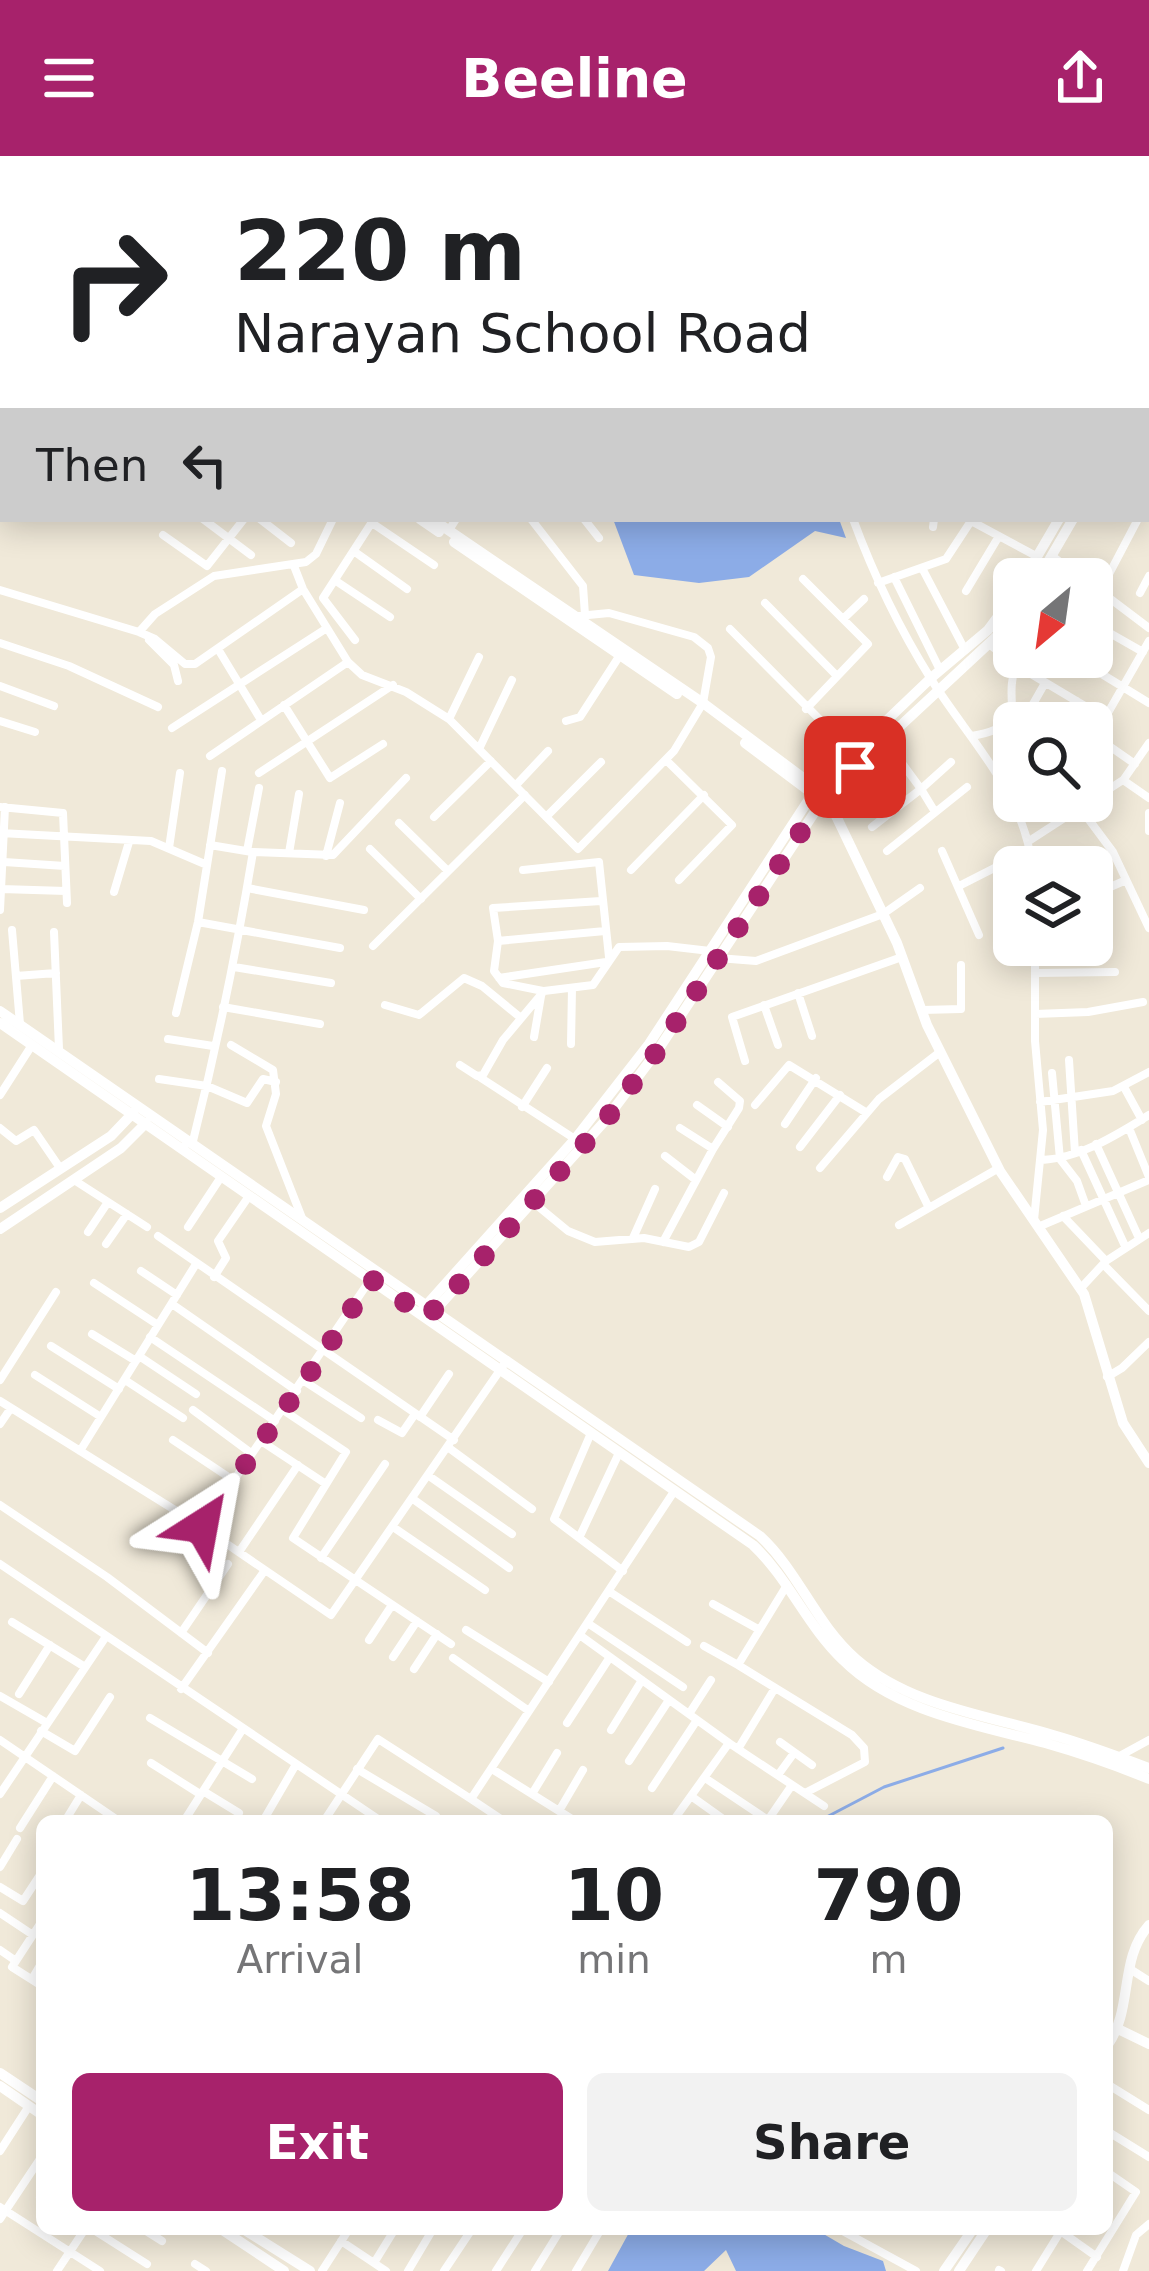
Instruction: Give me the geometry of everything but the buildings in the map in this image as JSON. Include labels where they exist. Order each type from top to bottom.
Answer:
[{"type":"street","points":[[207,522],[251,555]]},
{"type":"street","points":[[163,535],[207,566],[242,522]]},
{"type":"street","points":[[264,522],[291,543]]},
{"type":"street","points":[[139,632],[155,614],[214,576],[294,566],[316,554],[332,522]]},
{"type":"street","points":[[355,640],[322,598],[372,522]]},
{"type":"street","points":[[374,522],[434,565]]},
{"type":"street","points":[[425,522],[701,706],[819,794],[833,811],[883,914],[940,1052],[999,1168],[1080,1289],[1123,1424],[1149,1463]]},
{"type":"street","points":[[533,522],[583,586],[581,616]]},
{"type":"street","points":[[586,522],[599,538]]},
{"type":"street","points":[[855,522],[878,583],[993,766]]},
{"type":"street","points":[[960,522],[967,528]]},
{"type":"street","points":[[878,583],[946,559],[970,522]]},
{"type":"street","points":[[972,522],[1038,557],[1057,522]]},
{"type":"street","points":[[1055,558],[1071,522]]},
{"type":"street","points":[[1113,568],[1142,522]]},
{"type":"street","points":[[453,525],[581,616],[622,652]]},
{"type":"street","points":[[966,591],[998,536]]},
{"type":"street","points":[[355,552],[407,589]]},
{"type":"street","points":[[294,566],[348,662],[362,675],[393,685],[449,719],[578,849],[666,760],[701,706],[710,658],[701,641],[609,613],[581,616]]},
{"type":"street","points":[[922,568],[965,650]]},
{"type":"street","points":[[1140,593],[1149,576]]},
{"type":"street","points":[[803,578],[868,644],[806,709]]},
{"type":"street","points":[[894,578],[936,679]]},
{"type":"street","points":[[336,581],[390,617]]},
{"type":"street","points":[[0,590],[139,632],[185,664],[200,662],[303,589]]},
{"type":"street","points":[[844,619],[864,599]]},
{"type":"street","points":[[1113,601],[1149,628]]},
{"type":"street","points":[[765,603],[837,676]]},
{"type":"street","points":[[819,794],[884,739],[936,679],[993,625]]},
{"type":"street","points":[[172,728],[327,628]]},
{"type":"street","points":[[730,629],[851,752]]},
{"type":"street","points":[[139,632],[170,658],[178,681]]},
{"type":"street","points":[[1113,635],[1143,652]]},
{"type":"street","points":[[427,1311],[534,1203],[604,1122],[851,752],[936,679],[993,641]]},
{"type":"street","points":[[1113,704],[1149,641]]},
{"type":"street","points":[[0,644],[69,666],[158,707]]},
{"type":"street","points":[[989,644],[993,647]]},
{"type":"street","points":[[218,649],[261,720]]},
{"type":"street","points":[[566,721],[580,717],[622,652]]},
{"type":"street","points":[[449,719],[479,657]]},
{"type":"street","points":[[210,756],[348,662]]},
{"type":"street","points":[[971,736],[1000,731],[1010,721],[1015,710],[1011,678]]},
{"type":"street","points":[[1038,678],[1077,701]]},
{"type":"street","points":[[1113,678],[1149,703]]},
{"type":"street","points":[[479,749],[512,680]]},
{"type":"street","points":[[1034,702],[1045,682]]},
{"type":"street","points":[[259,772],[393,685]]},
{"type":"street","points":[[0,686],[54,706]]},
{"type":"street","points":[[284,705],[330,778],[383,744]]},
{"type":"street","points":[[0,721],[35,732]]},
{"type":"street","points":[[884,739],[935,812]]},
{"type":"street","points":[[1113,787],[1124,780],[1149,744]]},
{"type":"street","points":[[1113,749],[1135,764]]},
{"type":"street","points":[[517,784],[548,751]]},
{"type":"street","points":[[434,817],[491,760]]},
{"type":"street","points":[[666,760],[732,825],[679,880]]},
{"type":"street","points":[[547,817],[602,762]]},
{"type":"street","points":[[872,827],[952,762]]},
{"type":"street","points":[[176,1013],[198,922],[222,771]]},
{"type":"street","points":[[169,848],[180,773]]},
{"type":"street","points":[[210,845],[250,852],[333,855],[406,778]]},
{"type":"street","points":[[1124,780],[1149,798]]},
{"type":"street","points":[[887,851],[967,787]]},
{"type":"street","points":[[180,1148],[193,1141],[207,1087],[240,928],[259,788]]},
{"type":"street","points":[[289,853],[299,794]]},
{"type":"street","points":[[373,946],[525,795]]},
{"type":"street","points":[[631,870],[704,795]]},
{"type":"street","points":[[326,856],[340,803]]},
{"type":"street","points":[[0,910],[2,807],[63,813],[67,903]]},
{"type":"street","points":[[1149,813],[1149,831]]},
{"type":"street","points":[[1024,822],[1029,846],[1063,822]]},
{"type":"street","points":[[1091,822],[1113,852],[1149,928]]},
{"type":"street","points":[[399,823],[448,871]]},
{"type":"street","points":[[2,834],[151,841],[207,865]]},
{"type":"street","points":[[114,892],[129,842]]},
{"type":"street","points":[[370,849],[421,899]]},
{"type":"street","points":[[942,851],[980,935]]},
{"type":"street","points":[[4,862],[65,866]]},
{"type":"street","points":[[523,870],[599,862],[608,960]]},
{"type":"street","points":[[959,886],[993,867]]},
{"type":"street","points":[[1113,886],[1124,881]]},
{"type":"street","points":[[247,887],[364,910]]},
{"type":"street","points":[[601,901],[493,908],[498,940],[494,971],[513,987],[543,993],[599,981],[608,960],[627,945],[756,961],[883,914],[920,888]]},
{"type":"street","points":[[2,889],[66,891]]},
{"type":"street","points":[[198,922],[340,947]]},
{"type":"street","points":[[12,930],[20,1024]]},
{"type":"street","points":[[498,940],[605,931]]},
{"type":"street","points":[[54,932],[59,1049]]},
{"type":"street","points":[[427,1311],[575,1139],[714,954]]},
{"type":"street","points":[[746,1061],[732,1017],[902,957]]},
{"type":"street","points":[[500,978],[608,960]]},
{"type":"street","points":[[921,1010],[961,1009],[961,965]]},
{"type":"street","points":[[1035,966],[1042,1160],[1035,1225]]},
{"type":"street","points":[[233,967],[331,983]]},
{"type":"street","points":[[1035,974],[1114,972]]},
{"type":"street","points":[[16,976],[56,974]]},
{"type":"street","points":[[385,1005],[419,1015],[464,979],[482,986],[520,1018]]},
{"type":"street","points":[[571,1044],[572,988]]},
{"type":"street","points":[[480,1078],[543,993]]},
{"type":"street","points":[[534,1037],[543,993]]},
{"type":"street","points":[[798,993],[812,1036]]},
{"type":"street","points":[[1035,1014],[1088,1012],[1143,1002]]},
{"type":"street","points":[[764,1005],[778,1045]]},
{"type":"street","points":[[223,1007],[320,1024]]},
{"type":"street","points":[[0,1010],[59,1049],[221,1177],[371,1279],[427,1311]]},
{"type":"street","points":[[0,1023],[135,1110]]},
{"type":"street","points":[[168,1039],[213,1046]]},
{"type":"street","points":[[2,1089],[32,1045]]},
{"type":"street","points":[[231,1045],[269,1064],[276,1094],[266,1126],[303,1220]]},
{"type":"street","points":[[820,1168],[866,1113],[940,1052]]},
{"type":"street","points":[[1069,1060],[1078,1152],[1125,1246]]},
{"type":"street","points":[[460,1065],[575,1139]]},
{"type":"street","points":[[755,1105],[787,1066],[816,1078],[866,1113]]},
{"type":"street","points":[[522,1107],[547,1068]]},
{"type":"street","points":[[1040,1102],[1124,1088],[1149,1072]]},
{"type":"street","points":[[1052,1073],[1060,1159],[1077,1181],[1086,1206]]},
{"type":"street","points":[[785,1124],[816,1078]]},
{"type":"street","points":[[159,1079],[207,1087],[248,1103],[263,1079],[276,1082]]},
{"type":"street","points":[[663,1242],[740,1101],[718,1082]]},
{"type":"street","points":[[1042,1160],[1078,1152],[1145,1118],[1124,1088]]},
{"type":"street","points":[[800,1148],[840,1095]]},
{"type":"street","points":[[697,1105],[728,1127]]},
{"type":"street","points":[[0,1208],[111,1136],[135,1110]]},
{"type":"street","points":[[148,1120],[193,1141],[776,1558],[821,1620],[867,1668],[935,1702],[1115,1760],[1149,1779]]},
{"type":"street","points":[[0,1229],[122,1148],[148,1120]]},
{"type":"street","points":[[0,1128],[16,1141],[34,1130],[60,1169]]},
{"type":"street","points":[[1035,1225],[1149,1178],[1129,1128]]},
{"type":"street","points":[[680,1129],[712,1149]]},
{"type":"street","points":[[1096,1144],[1139,1238]]},
{"type":"street","points":[[665,1156],[696,1180]]},
{"type":"street","points":[[887,1177],[898,1157],[905,1159],[929,1208]]},
{"type":"street","points":[[898,1225],[999,1168]]},
{"type":"street","points":[[188,1227],[221,1177]]},
{"type":"street","points":[[74,1180],[147,1227]]},
{"type":"street","points":[[633,1238],[655,1189]]},
{"type":"street","points":[[534,1203],[582,1238],[596,1242],[633,1238],[695,1246],[724,1192]]},
{"type":"street","points":[[214,1277],[226,1258],[218,1241],[249,1196]]},
{"type":"street","points":[[88,1232],[108,1202]]},
{"type":"street","points":[[106,1244],[127,1214]]},
{"type":"street","points":[[1063,1216],[1149,1311]]},
{"type":"street","points":[[1080,1289],[1105,1262],[1149,1233]]},
{"type":"street","points":[[158,1236],[418,1415],[532,1509]]},
{"type":"street","points":[[80,1451],[196,1264]]},
{"type":"street","points":[[141,1271],[297,1391]]},
{"type":"street","points":[[202,1526],[371,1279]]},
{"type":"street","points":[[94,1283],[158,1325]]},
{"type":"street","points":[[0,1380],[56,1292]]},
{"type":"street","points":[[92,1334],[196,1394]]},
{"type":"street","points":[[150,1337],[275,1421]]},
{"type":"street","points":[[1106,1377],[1149,1342]]},
{"type":"street","points":[[51,1346],[184,1418]]},
{"type":"street","points":[[504,1365],[592,1431],[678,1485]]},
{"type":"street","points":[[0,1401],[202,1526],[331,1616],[504,1365]]},
{"type":"street","points":[[378,1420],[402,1433],[449,1374]]},
{"type":"street","points":[[35,1375],[101,1417]]},
{"type":"street","points":[[304,1381],[361,1418]]},
{"type":"street","points":[[0,1424],[10,1408]]},
{"type":"street","points":[[283,1410],[346,1452],[293,1538],[451,1644]]},
{"type":"street","points":[[193,1411],[251,1453]]},
{"type":"street","points":[[592,1431],[554,1516],[623,1571]]},
{"type":"street","points":[[173,1440],[233,1480]]},
{"type":"street","points":[[262,1441],[326,1484]]},
{"type":"street","points":[[579,1538],[620,1450]]},
{"type":"street","points":[[322,1558],[385,1464]]},
{"type":"street","points":[[239,1552],[298,1465]]},
{"type":"street","points":[[429,1476],[512,1534]]},
{"type":"street","points":[[471,1799],[678,1485]]},
{"type":"street","points":[[413,1499],[508,1568]]},
{"type":"street","points":[[0,1505],[208,1653]]},
{"type":"street","points":[[394,1527],[485,1590]]},
{"type":"street","points":[[776,1558],[824,1640],[844,1662],[874,1683],[957,1720],[1149,1768]]},
{"type":"street","points":[[0,1564],[371,1815]]},
{"type":"street","points":[[182,1633],[228,1564]]},
{"type":"street","points":[[181,1689],[265,1570]]},
{"type":"street","points":[[738,1665],[788,1585]]},
{"type":"street","points":[[610,1592],[687,1642]]},
{"type":"street","points":[[713,1604],[758,1629]]},
{"type":"street","points":[[369,1640],[392,1605]]},
{"type":"street","points":[[393,1657],[417,1621]]},
{"type":"street","points":[[12,1622],[85,1667]]},
{"type":"street","points":[[589,1624],[683,1687]]},
{"type":"street","points":[[466,1630],[549,1682]]},
{"type":"street","points":[[414,1669],[436,1634]]},
{"type":"street","points":[[581,1636],[824,1806]]},
{"type":"street","points":[[1,1790],[105,1637]]},
{"type":"street","points":[[19,1694],[50,1645]]},
{"type":"street","points":[[704,1646],[852,1735],[864,1748],[865,1762],[805,1793]]},
{"type":"street","points":[[567,1723],[610,1657]]},
{"type":"street","points":[[453,1658],[529,1711]]},
{"type":"street","points":[[652,1788],[711,1679]]},
{"type":"street","points":[[611,1730],[642,1680]]},
{"type":"street","points":[[738,1749],[775,1688]]},
{"type":"street","points":[[0,1696],[75,1751],[110,1697]]},
{"type":"street","points":[[629,1761],[669,1700]]},
{"type":"street","points":[[150,1718],[252,1779]]},
{"type":"street","points":[[188,1815],[242,1730]]},
{"type":"street","points":[[328,1815],[378,1739],[494,1815]]},
{"type":"street","points":[[0,1740],[107,1815]]},
{"type":"street","points":[[1115,1760],[1149,1740]]},
{"type":"street","points":[[678,1815],[729,1744],[725,1741]]},
{"type":"street","points":[[780,1742],[812,1765]]},
{"type":"street","points":[[778,1775],[794,1753]]},
{"type":"street","points":[[532,1794],[556,1754]]},
{"type":"street","points":[[151,1762],[239,1813]]},
{"type":"street","points":[[267,1815],[296,1766]]},
{"type":"street","points":[[357,1769],[434,1815]]},
{"type":"street","points":[[492,1769],[565,1815]]},
{"type":"street","points":[[559,1811],[583,1770]]},
{"type":"street","points":[[20,1828],[53,1776]]},
{"type":"street","points":[[705,1778],[760,1815]]},
{"type":"street","points":[[771,1815],[792,1785]]},
{"type":"street","points":[[69,1815],[81,1795]]},
{"type":"street","points":[[691,1796],[718,1815]]},
{"type":"street","points":[[0,1867],[17,1839]]},
{"type":"street","points":[[0,1887],[23,1901],[36,1881]]},
{"type":"street","points":[[0,1913],[33,1935]]},
{"type":"street","points":[[36,1930],[12,1967],[36,1982]]},
{"type":"street","points":[[1113,2037],[1133,1943],[1146,1933]]},
{"type":"street","points":[[0,1950],[16,1961]]},
{"type":"street","points":[[1128,1969],[1149,1981]]},
{"type":"street","points":[[32,1979],[36,1972]]},
{"type":"street","points":[[1118,2029],[1149,2044]]},
{"type":"street","points":[[0,2073],[36,2097]]},
{"type":"street","points":[[0,2086],[36,2111]]},
{"type":"street","points":[[1113,2088],[1149,2110]]},
{"type":"street","points":[[1,2145],[28,2106]]},
{"type":"street","points":[[1113,2135],[1149,2157]]},
{"type":"street","points":[[36,2164],[2,2212],[36,2232]]},
{"type":"street","points":[[1113,2176],[1149,2202]]},
{"type":"street","points":[[1113,2229],[1136,2192]]},
{"type":"street","points":[[1113,2220],[1117,2222]]},
{"type":"street","points":[[1123,2271],[1136,2235],[1149,2224]]},
{"type":"street","points":[[40,2235],[100,2271]]},
{"type":"street","points":[[57,2271],[84,2235]]},
{"type":"street","points":[[99,2235],[147,2264]]},
{"type":"street","points":[[151,2235],[162,2242]]},
{"type":"street","points":[[233,2235],[300,2270]]},
{"type":"street","points":[[251,2235],[300,2270]]},
{"type":"street","points":[[322,2271],[345,2235]]},
{"type":"street","points":[[374,2263],[391,2235]]},
{"type":"street","points":[[408,2271],[430,2235]]},
{"type":"street","points":[[444,2271],[468,2235]]},
{"type":"street","points":[[496,2271],[519,2235]]},
{"type":"street","points":[[535,2271],[557,2235]]},
{"type":"street","points":[[577,2271],[598,2235]]},
{"type":"street","points":[[850,2235],[916,2271]]},
{"type":"street","points":[[944,2271],[969,2235]]},
{"type":"street","points":[[959,2271],[983,2235]]},
{"type":"street","points":[[1036,2271],[1057,2235]]},
{"type":"street","points":[[1067,2235],[1097,2257]]},
{"type":"street","points":[[1087,2271],[1110,2235]]},
{"type":"street","points":[[341,2241],[386,2271]]},
{"type":"street","points":[[195,2264],[206,2271]]},
{"type":"water","points":[[614,522],[840,522],[846,538],[815,531],[749,577],[699,583],[634,575]]},
{"type":"water","points":[[628,2235],[825,2235],[883,2261],[886,2271],[736,2271],[726,2250],[704,2271],[608,2271]]},
{"type":"waterway","points":[[830,1815],[884,1787],[1003,1748]]},
{"type":"route","points":[[202,1526],[371,1279],[419,1312],[426,1304],[435,1311],[604,1122],[658,1050],[821,801],[855,767]]}]
